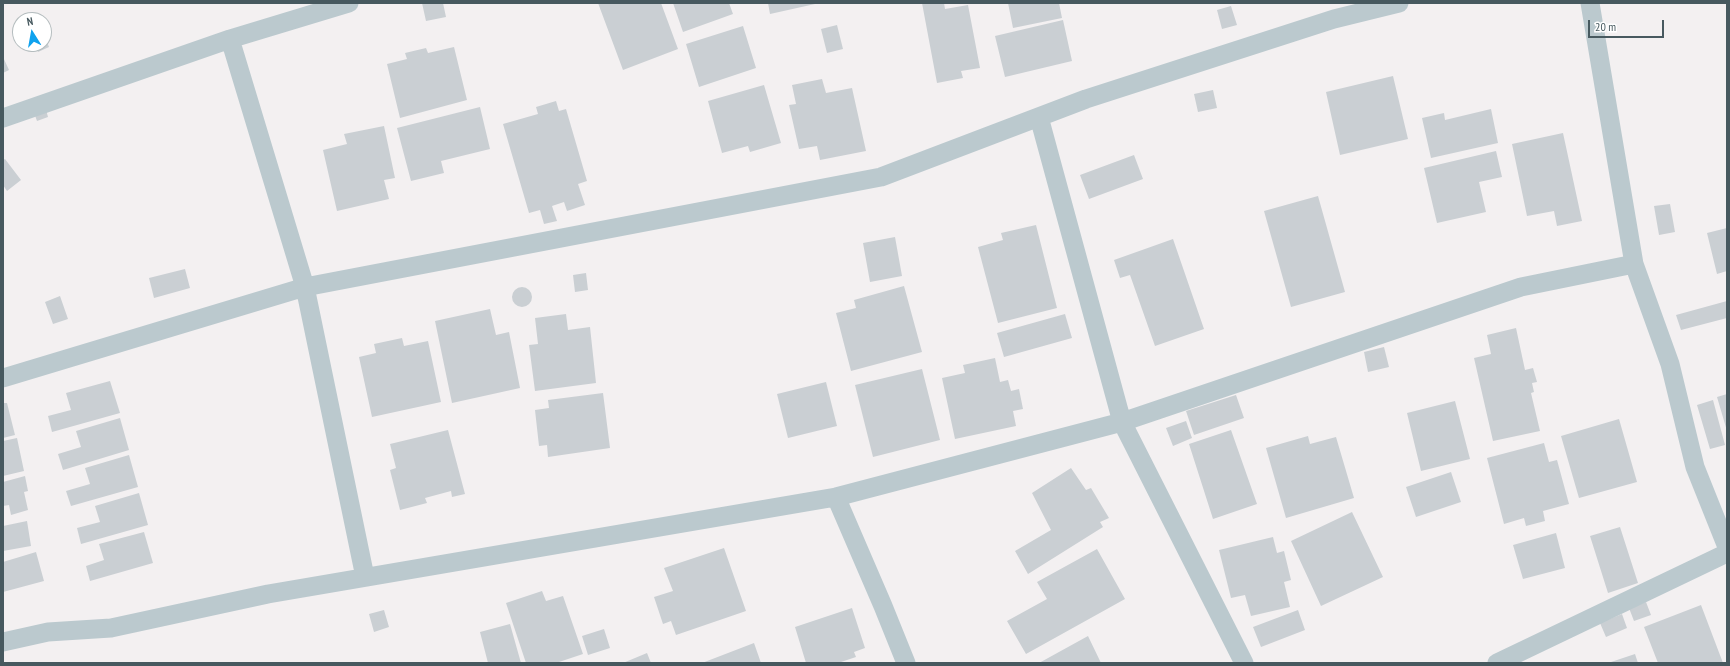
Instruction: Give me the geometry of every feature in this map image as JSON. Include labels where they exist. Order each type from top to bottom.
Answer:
[{"type":"street","points":[[3,118],[230,39],[348,3]]},
{"type":"street","points":[[3,378],[305,287],[881,177],[1086,99],[1334,19],[1399,3]]},
{"type":"street","points":[[1590,3],[1634,264],[1670,364],[1695,467],[1727,547]]},
{"type":"street","points":[[230,39],[305,287],[365,577]]},
{"type":"street","points":[[1039,117],[1122,422],[1244,663]]},
{"type":"street","points":[[3,642],[48,632],[111,628],[268,594],[836,498],[1122,422],[1520,287],[1634,264]]},
{"type":"street","points":[[836,498],[906,663]]},
{"type":"street","points":[[1497,663],[1727,553]]},
{"type":"building","points":[[422,3],[443,3],[446,17],[426,21]]},
{"type":"building","points":[[598,3],[661,3],[678,49],[623,70]]},
{"type":"building","points":[[673,3],[729,3],[733,14],[683,32]]},
{"type":"building","points":[[768,3],[815,3],[815,4],[770,14]]},
{"type":"building","points":[[922,3],[944,3],[945,9],[968,5],[980,68],[961,71],[963,78],[937,83]]},
{"type":"building","points":[[1008,3],[1059,3],[1062,18],[1013,28]]},
{"type":"building","points":[[1231,6],[1237,25],[1222,29],[1217,10]]},
{"type":"building","points":[[1063,20],[1072,61],[1005,77],[995,36]]},
{"type":"building","points":[[837,25],[843,49],[827,53],[821,29]]},
{"type":"building","points":[[743,26],[756,68],[699,87],[686,44]]},
{"type":"building","points":[[454,47],[467,100],[400,118],[387,64],[407,59],[405,53],[426,48],[428,53]]},
{"type":"building","points":[[3,57],[9,70],[3,73]]},
{"type":"building","points":[[1393,76],[1408,139],[1340,155],[1326,92]]},
{"type":"building","points":[[822,79],[826,93],[852,88],[866,151],[820,160],[817,146],[799,149],[789,105],[796,104],[792,85]]},
{"type":"building","points":[[764,85],[781,143],[750,152],[748,146],[722,153],[708,101]]},
{"type":"building","points":[[1213,90],[1217,108],[1198,112],[1194,94]]},
{"type":"building","points":[[556,101],[559,111],[566,109],[587,181],[578,184],[585,205],[567,211],[564,202],[552,206],[557,221],[544,224],[540,210],[529,213],[503,124],[538,114],[536,107]]},
{"type":"building","points":[[45,106],[48,117],[37,121],[33,110]]},
{"type":"building","points":[[480,107],[490,149],[441,161],[444,173],[411,181],[397,128]]},
{"type":"building","points":[[1491,109],[1498,143],[1431,158],[1422,118],[1444,113],[1445,120]]},
{"type":"building","points":[[384,126],[395,178],[384,180],[389,199],[337,211],[323,150],[347,144],[344,134]]},
{"type":"building","points":[[1563,133],[1582,221],[1557,226],[1554,211],[1527,216],[1512,144]]},
{"type":"building","points":[[1496,151],[1502,177],[1479,182],[1486,212],[1437,223],[1424,168]]},
{"type":"building","points":[[1134,155],[1143,179],[1089,199],[1080,175]]},
{"type":"building","points":[[5,159],[21,180],[7,191],[3,185],[3,160]]},
{"type":"building","points":[[1318,196],[1345,292],[1291,307],[1264,211]]},
{"type":"building","points":[[1670,204],[1675,232],[1659,235],[1654,206]]},
{"type":"building","points":[[1036,225],[1057,308],[998,323],[978,247],[1003,240],[1001,233]]},
{"type":"building","points":[[1727,228],[1727,271],[1717,274],[1707,233]]},
{"type":"building","points":[[895,237],[902,276],[870,282],[863,243]]},
{"type":"building","points":[[1173,239],[1204,329],[1155,346],[1130,275],[1120,278],[1114,260]]},
{"type":"building","points":[[185,269],[190,288],[154,298],[149,278]]},
{"type":"building","points":[[586,273],[588,290],[575,292],[573,275]]},
{"type":"building","points":[[904,286],[922,352],[851,371],[836,313],[856,308],[854,300]]},
{"type":"building","points":[[518,287],[526,287],[532,293],[532,301],[526,307],[518,307],[512,301],[512,293]]},
{"type":"building","points":[[60,296],[68,319],[53,324],[45,302]]},
{"type":"building","points":[[1727,301],[1727,318],[1681,330],[1676,315]]},
{"type":"building","points":[[490,309],[496,335],[509,332],[520,388],[452,403],[435,321]]},
{"type":"building","points":[[566,314],[568,330],[590,327],[596,383],[535,391],[529,345],[538,344],[535,318]]},
{"type":"building","points":[[1065,314],[1072,338],[1004,357],[997,333]]},
{"type":"building","points":[[1516,328],[1525,370],[1533,368],[1537,382],[1532,383],[1534,392],[1531,393],[1540,431],[1493,441],[1474,358],[1491,354],[1487,335]]},
{"type":"building","points":[[402,338],[404,346],[428,341],[441,402],[372,417],[359,357],[376,353],[374,344]]},
{"type":"building","points":[[1384,347],[1389,367],[1368,372],[1364,352]]},
{"type":"building","points":[[995,358],[1000,382],[1008,380],[1011,391],[1019,389],[1023,409],[1013,411],[1016,426],[955,439],[942,378],[965,373],[963,365]]},
{"type":"building","points":[[922,369],[940,440],[873,457],[855,385]]},
{"type":"building","points":[[110,381],[120,413],[52,432],[48,416],[71,410],[66,393]]},
{"type":"building","points":[[826,382],[837,426],[788,438],[777,394]]},
{"type":"building","points":[[603,393],[610,448],[548,457],[547,445],[539,446],[535,410],[549,408],[548,400]]},
{"type":"building","points":[[1727,394],[1727,431],[1717,397]]},
{"type":"building","points":[[1236,395],[1244,418],[1194,435],[1186,411]]},
{"type":"building","points":[[1713,400],[1725,445],[1710,449],[1697,405]]},
{"type":"building","points":[[1455,401],[1470,459],[1421,471],[1407,413]]},
{"type":"building","points":[[3,403],[7,403],[15,435],[3,438]]},
{"type":"building","points":[[120,418],[129,450],[63,470],[58,454],[81,447],[76,431]]},
{"type":"building","points":[[1619,419],[1637,482],[1579,498],[1561,436]]},
{"type":"building","points":[[1186,421],[1192,438],[1173,446],[1166,428]]},
{"type":"building","points":[[448,430],[465,494],[452,497],[451,491],[425,498],[427,503],[400,510],[390,470],[396,468],[390,444]]},
{"type":"building","points":[[1231,430],[1257,504],[1213,519],[1189,444]]},
{"type":"building","points":[[1308,436],[1310,444],[1336,437],[1354,498],[1286,518],[1266,448]]},
{"type":"building","points":[[17,438],[24,471],[3,476],[3,441]]},
{"type":"building","points":[[1544,443],[1549,462],[1557,460],[1569,504],[1543,511],[1545,521],[1526,526],[1524,518],[1504,524],[1487,458]]},
{"type":"building","points":[[129,455],[138,487],[71,506],[66,491],[90,484],[85,468]]},
{"type":"building","points":[[1071,468],[1086,490],[1091,488],[1109,518],[1100,522],[1103,527],[1028,574],[1015,551],[1051,530],[1032,493]]},
{"type":"building","points":[[1451,472],[1461,502],[1416,517],[1406,487]]},
{"type":"building","points":[[25,476],[28,491],[24,492],[28,510],[11,515],[9,505],[3,506],[3,482]]},
{"type":"building","points":[[139,493],[148,525],[81,544],[77,528],[100,522],[95,506]]},
{"type":"building","points":[[1352,512],[1383,577],[1321,606],[1291,541]]},
{"type":"building","points":[[27,521],[31,546],[3,551],[3,526]]},
{"type":"building","points":[[1620,527],[1638,583],[1608,593],[1590,536]]},
{"type":"building","points":[[144,532],[153,563],[90,581],[86,566],[104,560],[99,544]]},
{"type":"building","points":[[1556,533],[1565,568],[1523,579],[1513,545]]},
{"type":"building","points":[[1273,537],[1277,553],[1284,551],[1291,580],[1284,582],[1290,607],[1251,616],[1245,595],[1231,598],[1219,550]]},
{"type":"building","points":[[724,548],[746,611],[676,635],[671,621],[663,624],[654,597],[673,591],[664,568]]},
{"type":"building","points":[[1097,549],[1125,599],[1026,654],[1007,621],[1047,599],[1037,582]]},
{"type":"building","points":[[36,552],[44,581],[3,592],[3,562]]},
{"type":"building","points":[[542,591],[546,601],[563,596],[583,654],[556,663],[526,663],[506,603]]},
{"type":"building","points":[[1646,602],[1651,615],[1634,621],[1629,608]]},
{"type":"building","points":[[1701,605],[1723,663],[1658,663],[1644,627]]},
{"type":"building","points":[[852,608],[865,648],[854,652],[856,657],[838,663],[806,663],[795,627]]},
{"type":"building","points":[[384,610],[389,627],[374,632],[369,614]]},
{"type":"building","points":[[1298,610],[1305,630],[1261,647],[1253,627]]},
{"type":"building","points":[[1622,614],[1627,628],[1606,637],[1600,623]]},
{"type":"building","points":[[510,624],[521,663],[488,663],[480,632]]},
{"type":"building","points":[[604,629],[610,648],[588,655],[582,636]]},
{"type":"building","points":[[1088,636],[1101,663],[1039,663]]},
{"type":"building","points":[[754,643],[761,663],[702,663]]},
{"type":"building","points":[[647,653],[651,663],[623,663]]},
{"type":"building","points":[[1635,654],[1638,663],[1608,663]]}]
